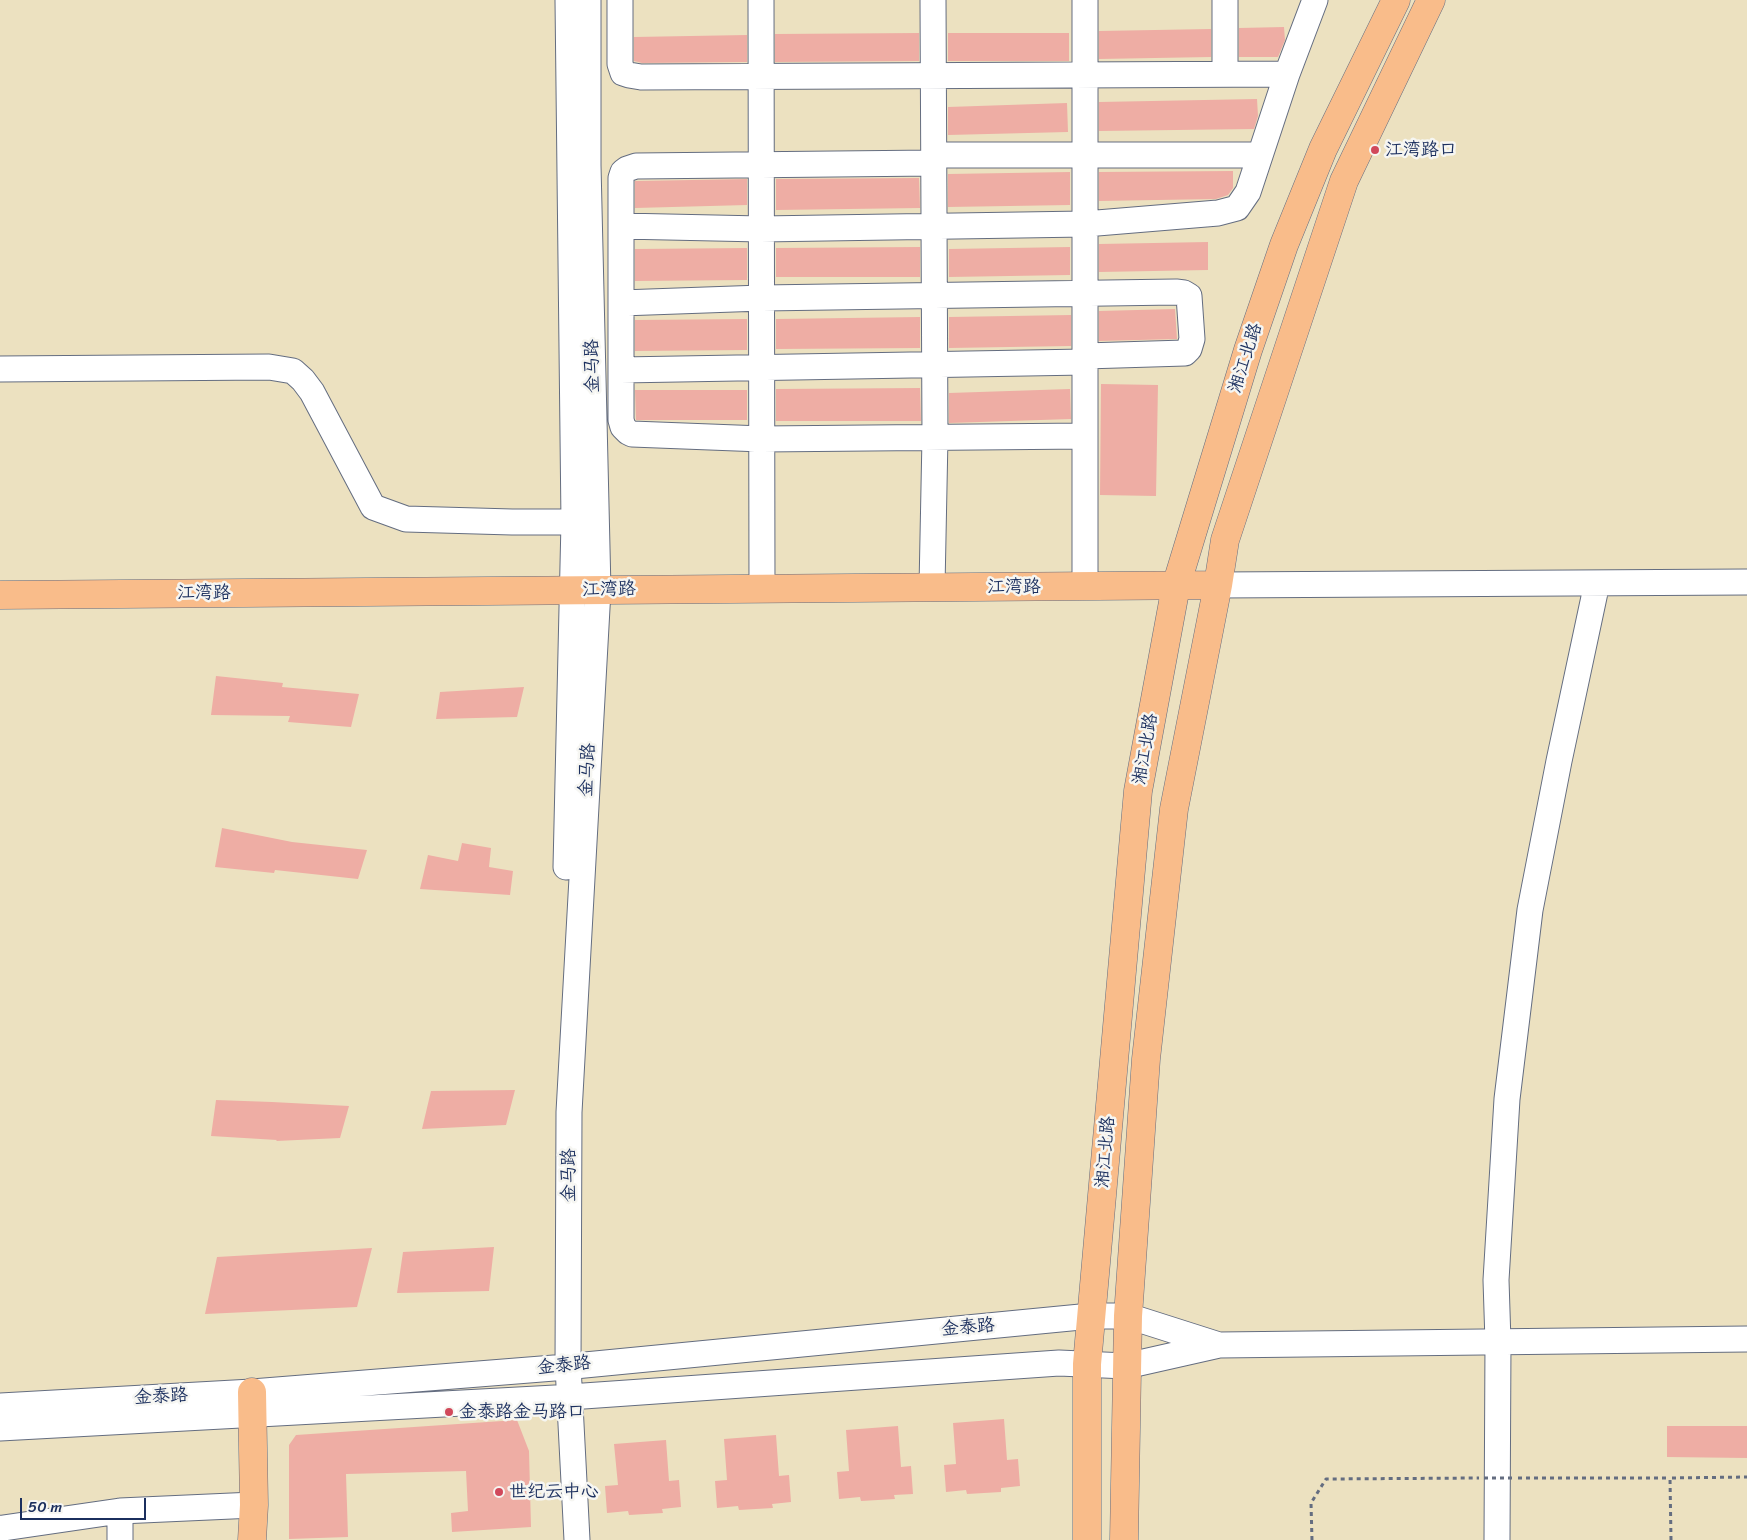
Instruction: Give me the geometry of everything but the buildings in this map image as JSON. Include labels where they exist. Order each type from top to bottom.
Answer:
[{"type":"main road","name":"湘江北路","points":[[1088,1540],[1087,1364],[1138,791],[1176,586],[1248,350],[1284,245],[1323,149],[1396,0]]},
{"type":"main road","name":"湘江北路","points":[[1124,1540],[1128,1316],[1146,1059],[1174,809],[1218,585],[1225,540],[1344,181],[1431,0]]},
{"type":"main road","name":"江湾路","points":[[0,595],[1218,585]]},
{"type":"main road","points":[[252,1540],[254,1505],[253,1402]]},
{"type":"street","name":"金马路","points":[[568,0],[574,522],[585,590]]},
{"type":"street","name":"金马路","points":[[564,1540],[561,1367],[585,590],[588,0]]},
{"type":"street","points":[[620,0],[620,64],[623,73],[629,76],[1287,74]]},
{"type":"street","points":[[761,0],[762,588]]},
{"type":"street","points":[[932,587],[935,437],[934,0]]},
{"type":"street","points":[[1085,0],[1085,586]]},
{"type":"street","points":[[1225,0],[1225,74]]},
{"type":"street","points":[[621,226],[761,229],[1085,224],[1218,213],[1237,208],[1248,192],[1287,74],[1315,0]]},
{"type":"street","points":[[1085,436],[762,439],[632,434],[628,432],[623,427],[622,420],[621,370],[621,178],[623,172],[636,166],[761,165],[1085,155],[1260,155]]},
{"type":"street","points":[[621,303],[762,298],[1184,292],[1191,301],[1192,340],[1189,349],[1185,353],[1085,359],[935,365],[621,370]]},
{"type":"street","points":[[0,369],[269,366],[293,371],[312,392],[373,507],[406,519],[574,522]]},
{"type":"street","points":[[1218,585],[1747,582]]},
{"type":"street","points":[[1497,1540],[1498,1342],[1496,1280],[1507,1099],[1529,919],[1557,770],[1597,583]]},
{"type":"street","name":"金泰路","points":[[0,1406],[253,1402],[561,1367],[1091,1316],[1128,1316],[1218,1345]]},
{"type":"street","points":[[0,1428],[253,1402],[562,1397],[1059,1363],[1126,1366],[1218,1345],[1747,1339]]},
{"type":"street","name":"金马路","points":[[562,1397],[578,1540]]},
{"type":"street","points":[[3,1528],[120,1511],[254,1505]]},
{"type":"street","points":[[120,1511],[120,1540]]},
{"type":"path","points":[[1312,1540],[1312,1503],[1326,1479],[1747,1477]]},
{"type":"path","points":[[1670,1478],[1672,1540]]},
{"type":"place","name":"江湾路口","points":[[1375,150]]},
{"type":"place","name":"金泰路金马路口","points":[[449,1412]]},
{"type":"place","name":"世纪云中心","points":[[499,1492]]}]
